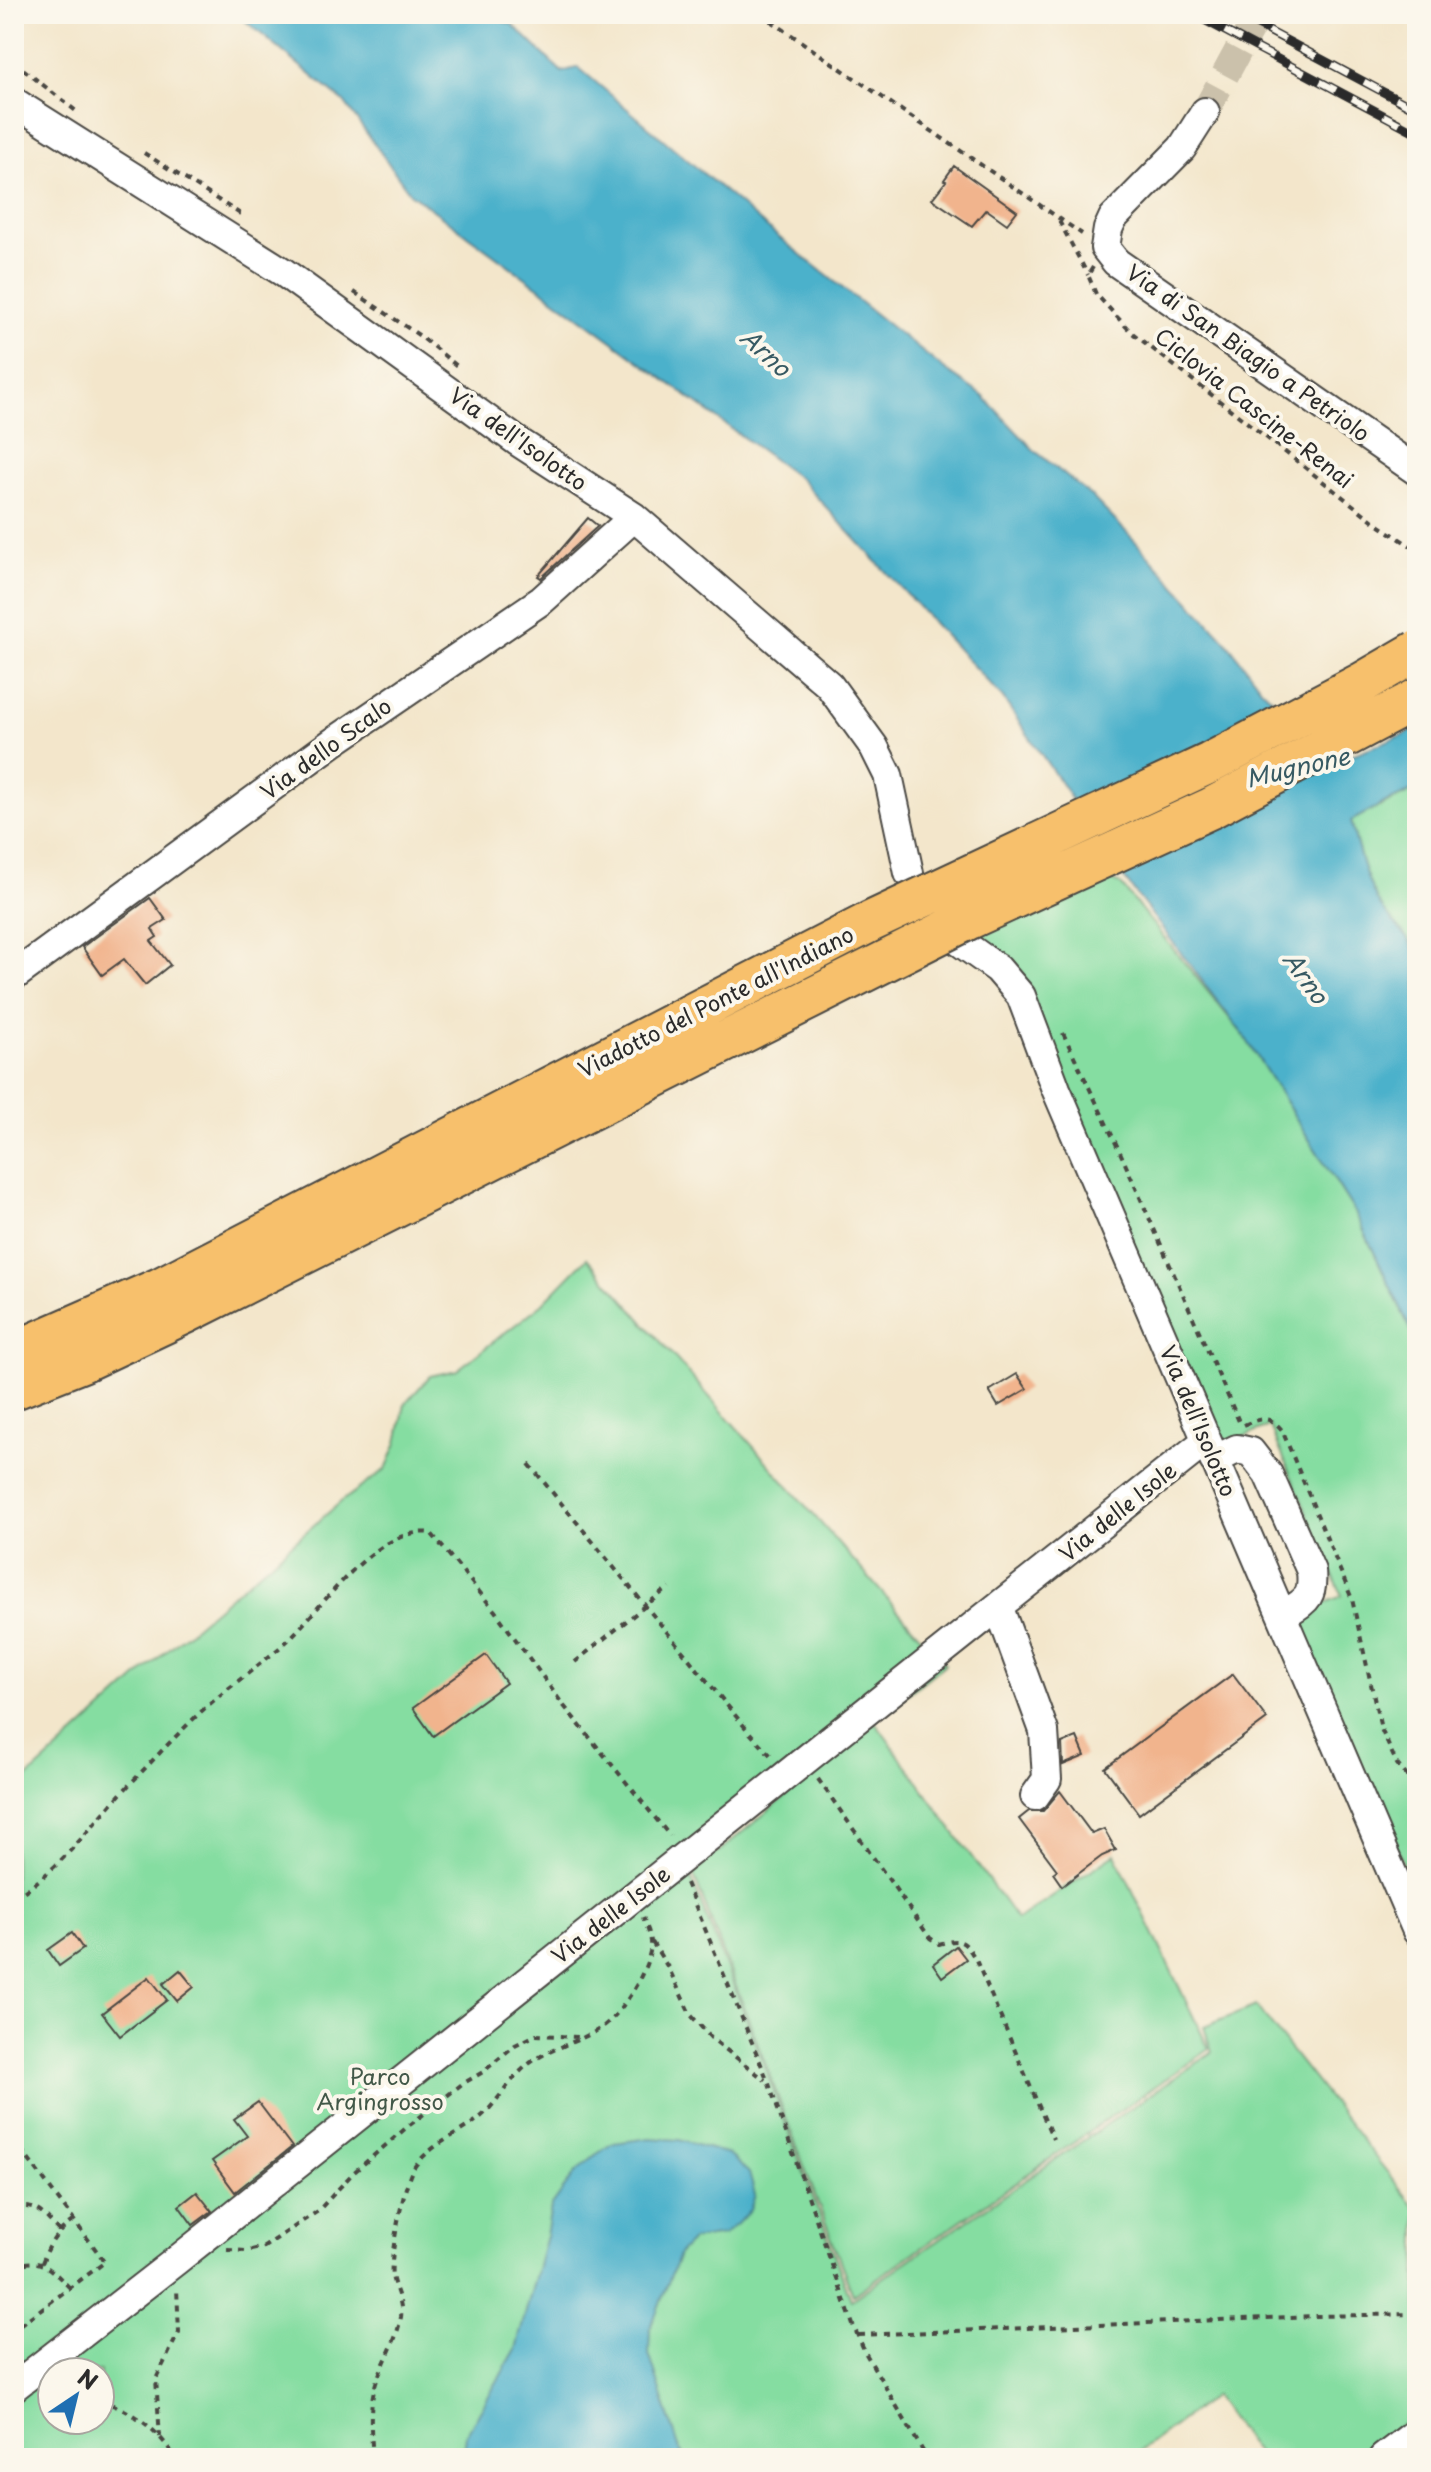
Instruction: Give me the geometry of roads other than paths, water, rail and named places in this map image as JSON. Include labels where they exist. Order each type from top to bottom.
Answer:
[{"type":"highway","name":"Viadotto del Ponte all'Indiano","points":[[14,1352],[160,1288],[870,922],[1210,763],[1417,651]]},
{"type":"highway","name":"Viadotto del Ponte all'Indiano","points":[[14,1389],[82,1362],[213,1300],[969,919],[1211,808],[1417,699]]},
{"type":"street","name":"Via dell'Isolotto","points":[[21,107],[283,272],[517,441],[634,517],[829,685],[874,747],[888,775],[909,873]]},
{"type":"street","name":"Via di San Biagio a Petriolo","points":[[1205,112],[1182,148],[1118,212],[1108,229],[1105,248],[1116,262],[1417,471]]},
{"type":"street","name":"Via dello Scalo","points":[[14,976],[332,743],[542,600],[634,517]]},
{"type":"street","name":"Via dell'Isolotto","points":[[949,934],[998,969],[1021,996],[1056,1089],[1417,1931]]},
{"type":"street","name":"Via delle Isole","points":[[14,2387],[999,1608],[1210,1450]]},
{"type":"street","points":[[1210,1450],[1251,1452],[1268,1474],[1311,1571],[1313,1589],[1308,1598],[1282,1616]]},
{"type":"street","points":[[999,1608],[1044,1731],[1047,1779],[1035,1796]]},
{"type":"street","points":[[1383,2458],[1417,2432]]},
{"type":"water","points":[[237,14],[480,15],[512,24],[562,72],[578,67],[776,235],[944,369],[983,396],[1034,450],[1092,497],[1136,542],[1225,640],[1262,689],[1321,745],[1349,756],[1417,729],[1417,789],[1351,821],[1372,891],[1414,949],[1417,958],[1417,1343],[1356,1214],[1245,1037],[1107,856],[1002,697],[800,479],[410,193],[344,102]]},
{"type":"water","points":[[650,2138],[679,2140],[728,2154],[749,2173],[755,2195],[750,2210],[723,2235],[692,2240],[680,2252],[650,2329],[649,2354],[679,2447],[686,2458],[463,2458],[466,2435],[516,2349],[551,2207],[576,2172],[594,2156],[614,2143]]},
{"type":"tunnel","points":[[1205,112],[1258,14]]},
{"type":"railway","points":[[1193,14],[1417,133]]},
{"type":"railway","points":[[1237,14],[1417,110]]},
{"type":"water label","name":"Arno","points":[[765,353]]},
{"type":"water label","name":"Mugnone","points":[[1298,768]]},
{"type":"water label","name":"Arno","points":[[1305,978]]},
{"type":"park label","name":"Parco Argingrosso","points":[[380,2090]]}]
